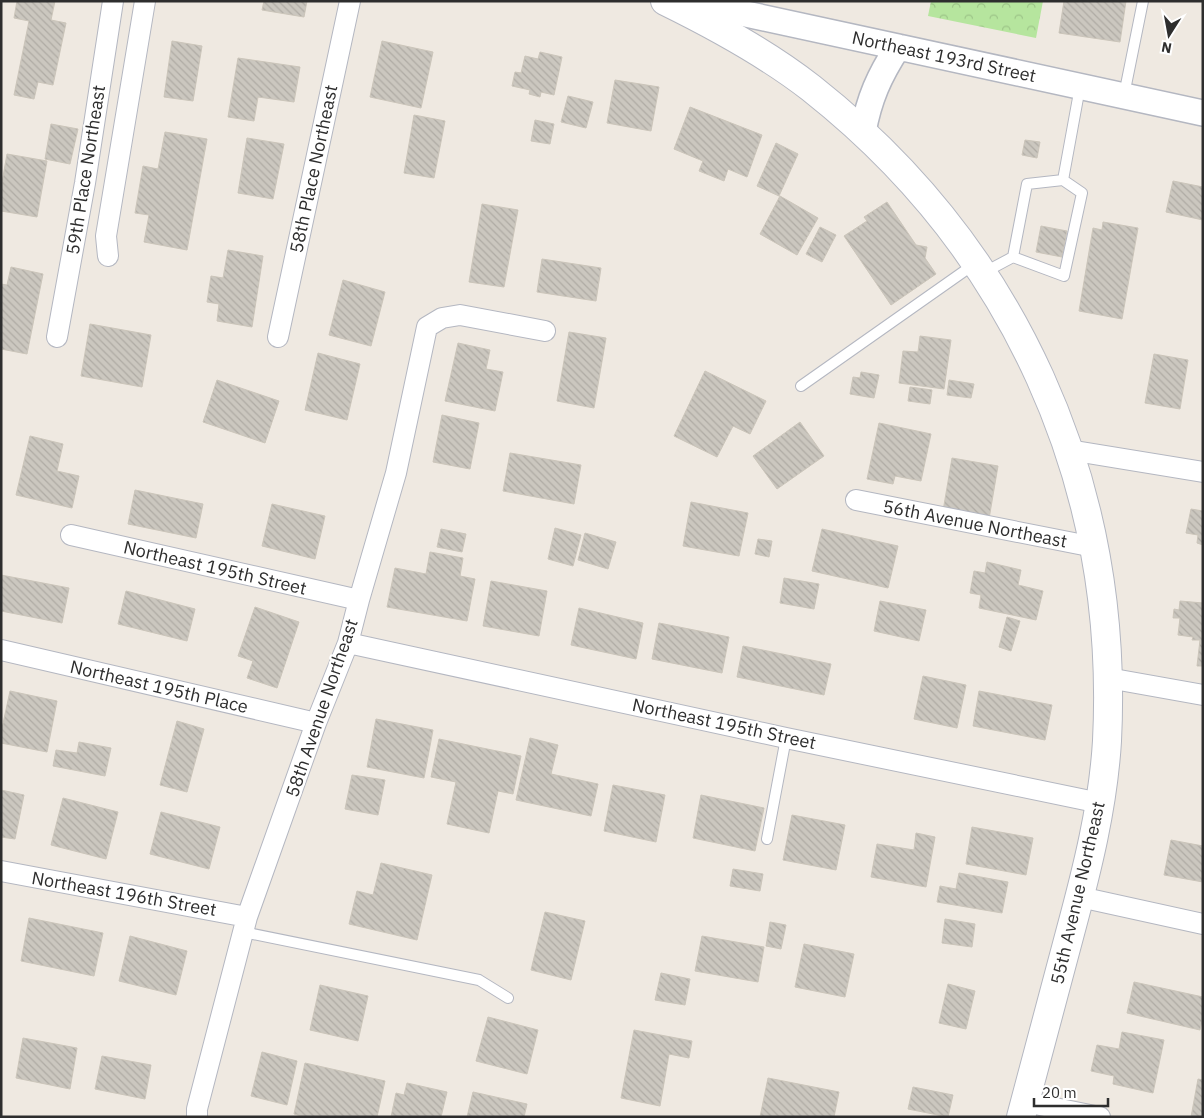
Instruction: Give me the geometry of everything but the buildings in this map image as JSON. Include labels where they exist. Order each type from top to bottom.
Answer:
[{"type":"main road","name":"55th Avenue Northeast","points":[[665,1],[750,46],[809,87],[863,132],[898,166],[925,197],[979,268],[1006,311],[1029,353],[1051,402],[1069,450],[1084,499],[1104,611],[1108,678],[1107,743],[1100,803],[1091,852],[1023,1109]]},
{"type":"street","name":"59th Place Northeast","points":[[57,337],[89,158],[113,1]]},
{"type":"street","name":"59th Place Northeast","points":[[108,256],[106,236],[145,1]]},
{"type":"street","name":"58th Place Northeast","points":[[278,337],[350,1]]},
{"type":"street","name":"Northeast 193rd Street","points":[[686,1],[1203,113]]},
{"type":"street","points":[[863,132],[876,84],[898,47]]},
{"type":"street","name":"58th Avenue Northeast","points":[[197,1117],[245,924],[316,723],[348,643],[396,473],[427,327],[442,318],[460,315],[545,331]]},
{"type":"street","points":[[1069,450],[1203,472]]},
{"type":"street","name":"56th Avenue Northeast","points":[[856,500],[1094,547]]},
{"type":"street","name":"Northeast 195th Street","points":[[71,536],[359,600]]},
{"type":"street","name":"Northeast 195th Street","points":[[348,643],[786,738],[1100,803]]},
{"type":"street","name":"Northeast 195th Place","points":[[1,650],[316,723]]},
{"type":"street","points":[[1108,678],[1203,695]]},
{"type":"street","name":"Northeast 196th Street","points":[[1,871],[245,924]]},
{"type":"street","points":[[1080,897],[1203,924]]},
{"type":"street","points":[[1023,1109],[1100,1117]]},
{"type":"lane","points":[[1124,96],[1143,1]]},
{"type":"lane","points":[[1063,180],[1080,86]]},
{"type":"lane","points":[[801,386],[979,268],[1013,257],[1064,276],[1082,193],[1063,180],[1027,184],[1013,257]]},
{"type":"lane","points":[[767,839],[786,738]]},
{"type":"lane","points":[[245,924],[479,980],[508,998]]},
{"type":"green space","points":[[931,1],[1043,1],[1036,38],[928,16]]}]
